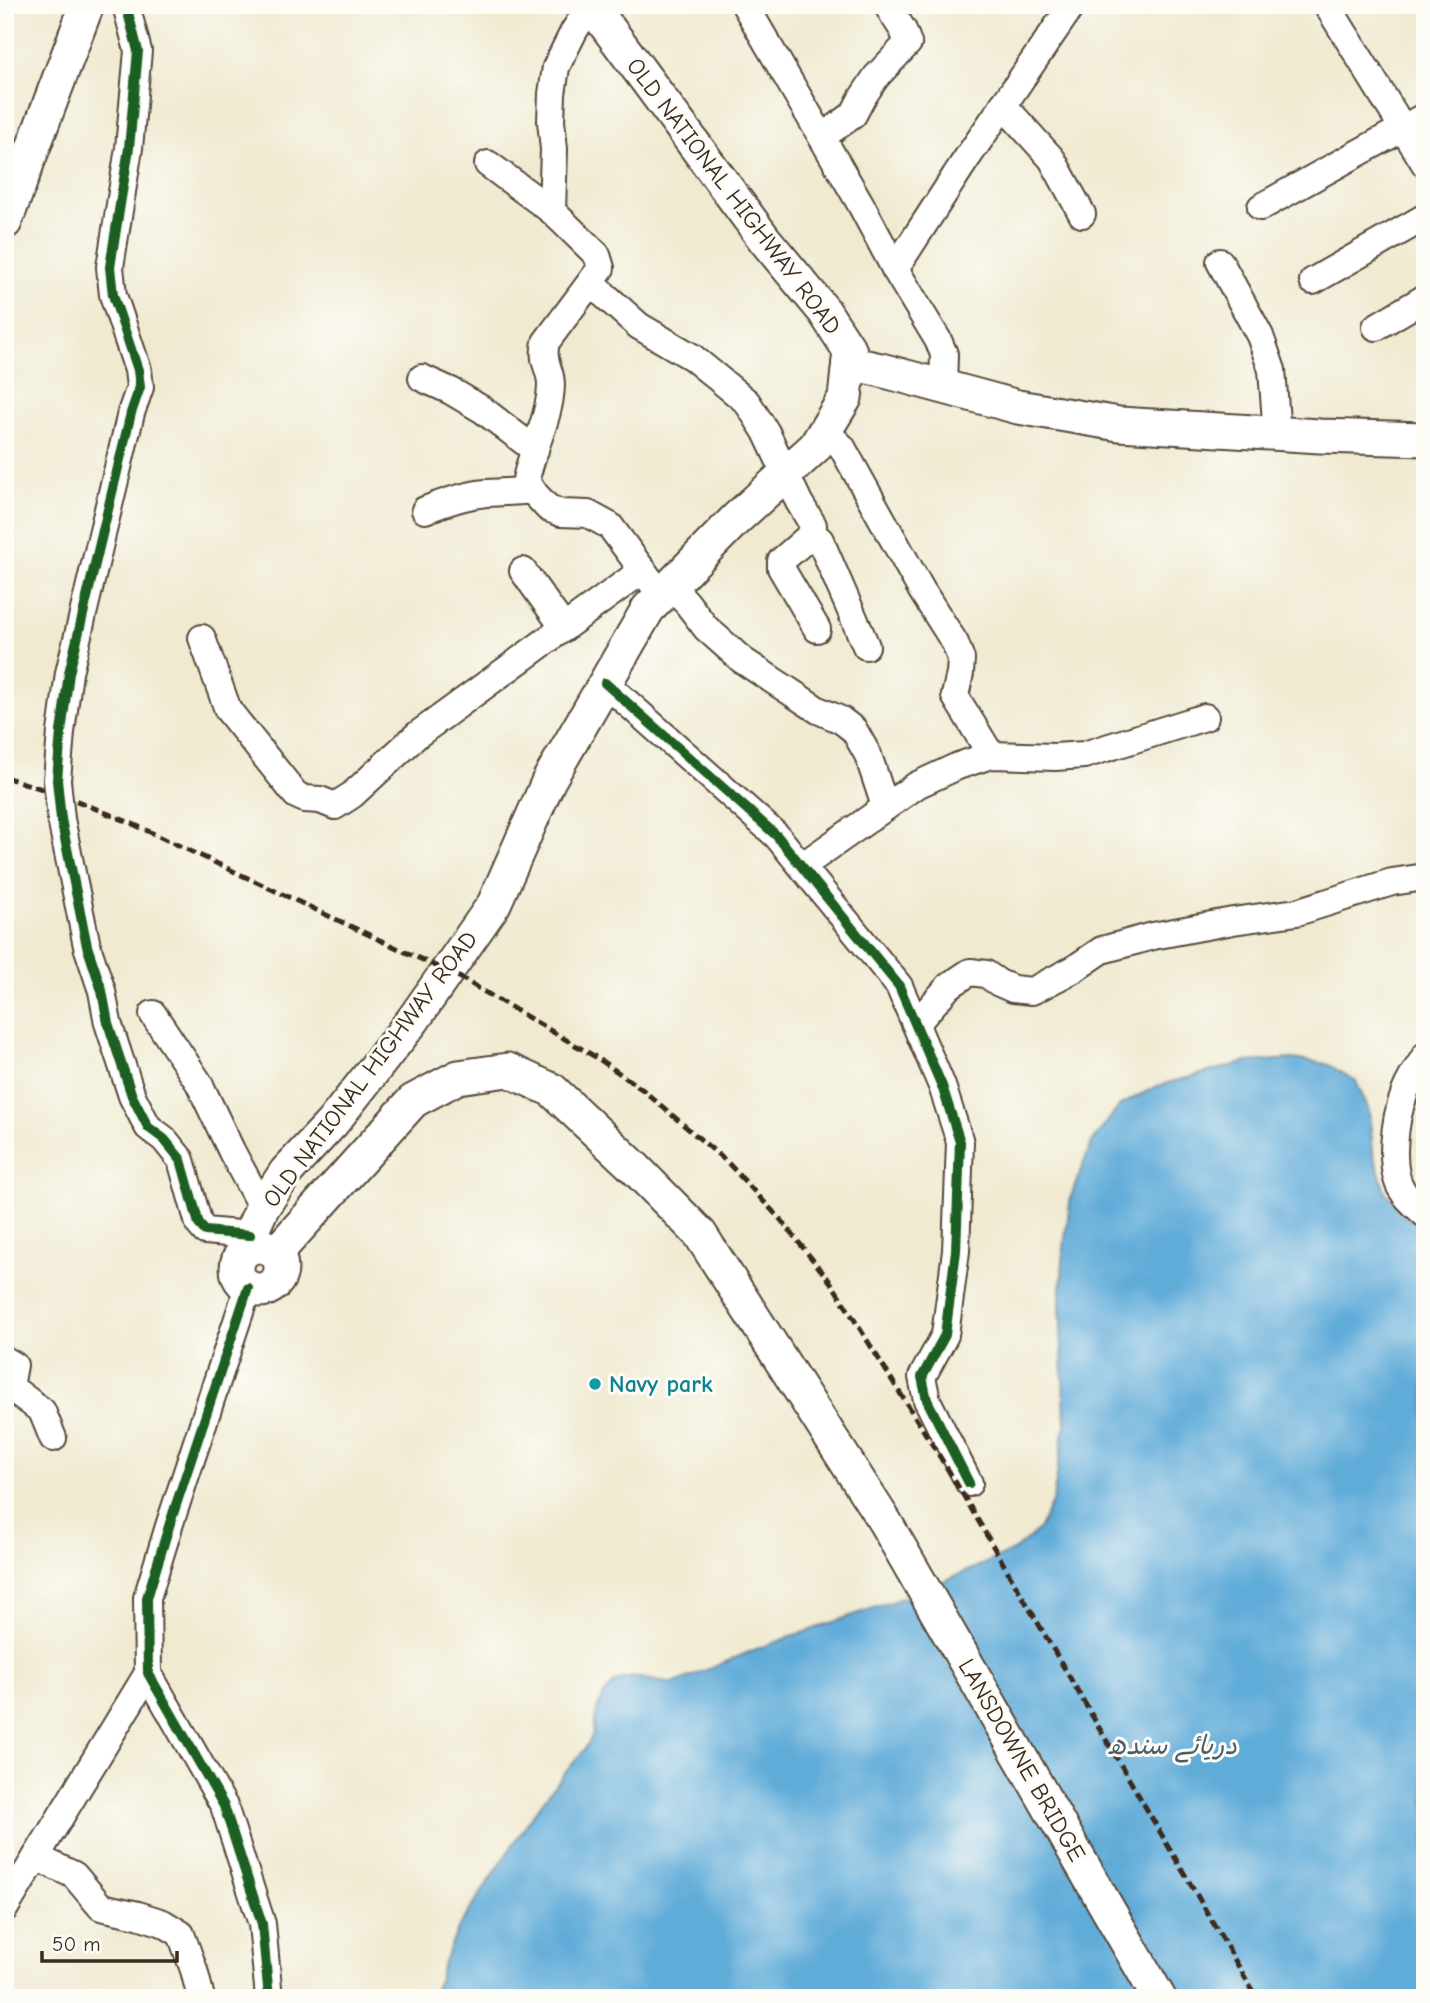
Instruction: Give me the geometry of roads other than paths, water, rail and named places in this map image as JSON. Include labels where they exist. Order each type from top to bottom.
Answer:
[{"type":"main road","points":[[5,183],[71,5]]},
{"type":"main road","points":[[5,222],[87,5]]},
{"type":"main road","name":"OLD NATIONAL HIGHWAY ROAD","points":[[260,1236],[286,1172],[332,1123],[413,1020],[494,904],[549,780],[648,609],[658,584],[736,519],[815,447],[845,398],[850,351],[824,311],[765,240],[591,5]]},
{"type":"main road","points":[[849,363],[1018,407],[1119,425],[1425,439]]},
{"type":"main road","name":"LANSDOWNE BRIDGE","points":[[260,1236],[413,1101],[458,1077],[508,1070],[552,1090],[634,1167],[699,1234],[885,1522],[1159,1998]]},
{"type":"main road","points":[[248,1288],[239,1278],[237,1270],[240,1256],[260,1236]]},
{"type":"street","points":[[126,5],[138,51],[129,148],[110,267],[113,295],[141,387],[131,413],[69,673],[57,780],[61,820],[88,946],[131,1096],[148,1127],[164,1139],[181,1160],[199,1224],[205,1231],[260,1236],[232,1152],[199,1083],[153,1014]]},
{"type":"street","points":[[552,211],[554,149],[551,108],[556,67],[591,5]]},
{"type":"street","points":[[745,5],[938,340],[944,354],[943,387]]},
{"type":"street","points":[[821,137],[853,115],[876,77],[908,43],[887,5]]},
{"type":"street","points":[[895,269],[1072,5]]},
{"type":"street","points":[[1327,5],[1416,127]]},
{"type":"street","points":[[1342,5],[1416,127],[1425,164]]},
{"type":"street","points":[[1003,106],[1052,159],[1082,214]]},
{"type":"street","points":[[1261,207],[1416,127]]},
{"type":"street","points":[[488,164],[552,211],[597,255],[601,268],[546,342],[543,354],[551,383],[545,420],[526,480],[532,490],[548,508],[561,513],[588,514],[610,526],[658,584],[687,603],[706,628],[742,660],[854,730],[868,755],[885,806]]},
{"type":"street","points":[[1313,281],[1425,218]]},
{"type":"street","points":[[1220,262],[1261,336],[1272,370],[1277,434]]},
{"type":"street","points":[[591,283],[639,326],[692,357],[747,402],[766,432],[799,502],[813,525],[812,534],[781,561],[781,568],[817,628]]},
{"type":"street","points":[[1376,327],[1425,298]]},
{"type":"street","points":[[422,378],[483,410],[534,450]]},
{"type":"street","points":[[825,431],[842,447],[922,591],[955,643],[961,659],[955,696],[991,755]]},
{"type":"street","points":[[425,510],[457,498],[532,490]]},
{"type":"street","points":[[812,534],[820,540],[866,646]]},
{"type":"street","points":[[523,571],[564,628]]},
{"type":"street","points":[[202,638],[228,710],[296,795],[335,806],[352,795],[417,735],[564,628],[658,584]]},
{"type":"street","points":[[605,683],[777,836],[899,986],[942,1086],[960,1142],[956,1251],[944,1335],[922,1377],[927,1400],[969,1483]]},
{"type":"street","points":[[802,866],[916,785],[958,766],[991,755],[1055,758],[1084,755],[1205,718]]},
{"type":"street","points":[[916,1024],[949,986],[970,972],[986,974],[1013,989],[1032,991],[1074,969],[1102,950],[1115,946],[1233,921],[1297,912],[1392,882],[1425,877]]},
{"type":"street","points":[[1425,1056],[1405,1091],[1399,1108],[1393,1160],[1395,1176],[1402,1191],[1425,1214]]},
{"type":"street","points":[[248,1288],[147,1598],[148,1673],[224,1806],[262,1924],[269,1998]]},
{"type":"street","points":[[5,1360],[14,1365],[10,1387],[42,1411],[53,1438]]},
{"type":"street","points":[[8,1899],[148,1673]]},
{"type":"street","points":[[36,1857],[74,1875],[101,1907],[163,1923],[181,1934],[201,1998]]},
{"type":"water","name":"دریائے سندھ","points":[[1293,1059],[1327,1064],[1356,1081],[1369,1111],[1373,1152],[1385,1191],[1407,1219],[1425,1223],[1425,1998],[432,1998],[459,1927],[529,1820],[585,1749],[592,1736],[598,1707],[613,1684],[634,1677],[673,1684],[759,1648],[908,1596],[1013,1551],[1039,1530],[1053,1500],[1065,1424],[1060,1303],[1064,1246],[1071,1196],[1092,1142],[1120,1105],[1157,1086],[1246,1062]]},
{"type":"railway","points":[[5,777],[70,798],[135,825],[461,978],[599,1059],[643,1090],[728,1163],[781,1220],[832,1284],[955,1481],[1257,1998]]},
{"type":"place","name":"Navy park","points":[[595,1384]]}]
